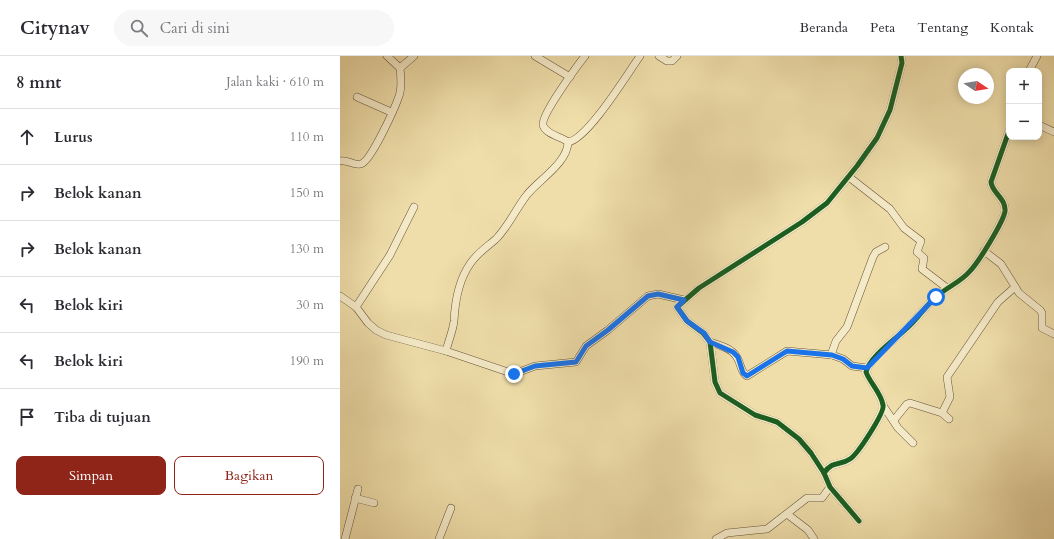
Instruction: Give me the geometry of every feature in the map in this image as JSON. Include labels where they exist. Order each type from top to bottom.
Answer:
[{"type":"street","points":[[340,161],[344,160],[357,164],[365,162],[374,150],[400,95],[400,68],[387,56]]},
{"type":"street","points":[[400,68],[414,56]]},
{"type":"street","points":[[535,56],[570,77]]},
{"type":"street","points":[[568,142],[549,132],[543,124],[552,103],[585,56]]},
{"type":"street","points":[[568,142],[578,137],[598,115],[640,56]]},
{"type":"street","points":[[659,56],[668,61],[672,61],[677,56]]},
{"type":"street","points":[[859,521],[830,487],[824,473],[799,439],[777,422],[755,415],[720,393],[715,382],[710,342],[704,333],[687,321],[678,308],[678,305],[699,288],[816,212],[849,176],[877,138],[890,110],[902,63],[901,56]]},
{"type":"street","points":[[1031,68],[1037,56]]},
{"type":"street","points":[[358,97],[391,112]]},
{"type":"street","points":[[1042,126],[1054,132]]},
{"type":"street","points":[[913,443],[903,434],[884,407],[868,378],[867,368],[936,297],[970,272],[1001,224],[1004,204],[993,189],[992,182],[1006,140]]},
{"type":"street","points":[[446,351],[454,322],[453,312],[457,294],[467,268],[480,252],[497,238],[534,186],[556,166],[567,149],[568,142]]},
{"type":"street","points":[[849,176],[890,209],[904,228],[921,241],[917,252],[924,258],[922,269],[947,288]]},
{"type":"street","points":[[356,307],[390,255],[414,207]]},
{"type":"street","points":[[830,355],[836,341],[847,327],[873,256],[876,252],[885,247]]},
{"type":"street","points":[[984,251],[1001,264],[1015,287],[1042,313],[1042,328],[1054,334]]},
{"type":"street","points":[[942,413],[950,397],[947,377],[998,302],[1015,287]]},
{"type":"street","points":[[340,296],[356,307],[368,323],[386,335],[446,351],[514,374],[535,366],[576,362],[586,346],[608,330],[648,296],[658,294],[684,300]]},
{"type":"street","points":[[710,342],[733,352],[738,357],[743,373],[747,376],[787,351],[830,355],[838,357],[852,366],[867,368]]},
{"type":"street","points":[[894,420],[910,403],[942,413],[949,419]]},
{"type":"street","points":[[824,473],[832,464],[848,461],[859,451],[884,407]]},
{"type":"street","points":[[716,539],[727,534],[767,529],[807,498],[824,496],[830,487]]},
{"type":"street","points":[[345,539],[358,489]]},
{"type":"street","points":[[355,498],[374,503]]},
{"type":"street","points":[[439,539],[451,508]]},
{"type":"street","points":[[787,514],[808,530],[814,539]]},
{"type":"cycle path","points":[[859,521],[830,487],[824,473],[811,453],[799,439],[777,422],[755,415],[720,393],[715,382],[710,342],[703,333],[687,321],[677,307],[699,288],[802,222],[827,203],[857,166],[877,138],[890,110],[902,63],[901,56]]},
{"type":"cycle path","points":[[824,473],[830,466],[846,461],[854,456],[880,416],[883,405],[878,392],[866,372],[868,366],[878,354],[911,324],[940,293],[966,275],[974,267],[996,232],[1004,216],[1005,206],[991,182],[1006,140]]},
{"type":"route","points":[[514,374],[544,364],[576,362],[586,346],[608,330],[648,296],[655,294],[684,300],[677,307],[687,321],[704,333],[710,342],[733,352],[738,357],[743,373],[747,376],[787,351],[832,355],[843,359],[852,366],[867,368],[892,340],[907,328],[936,297]]}]
